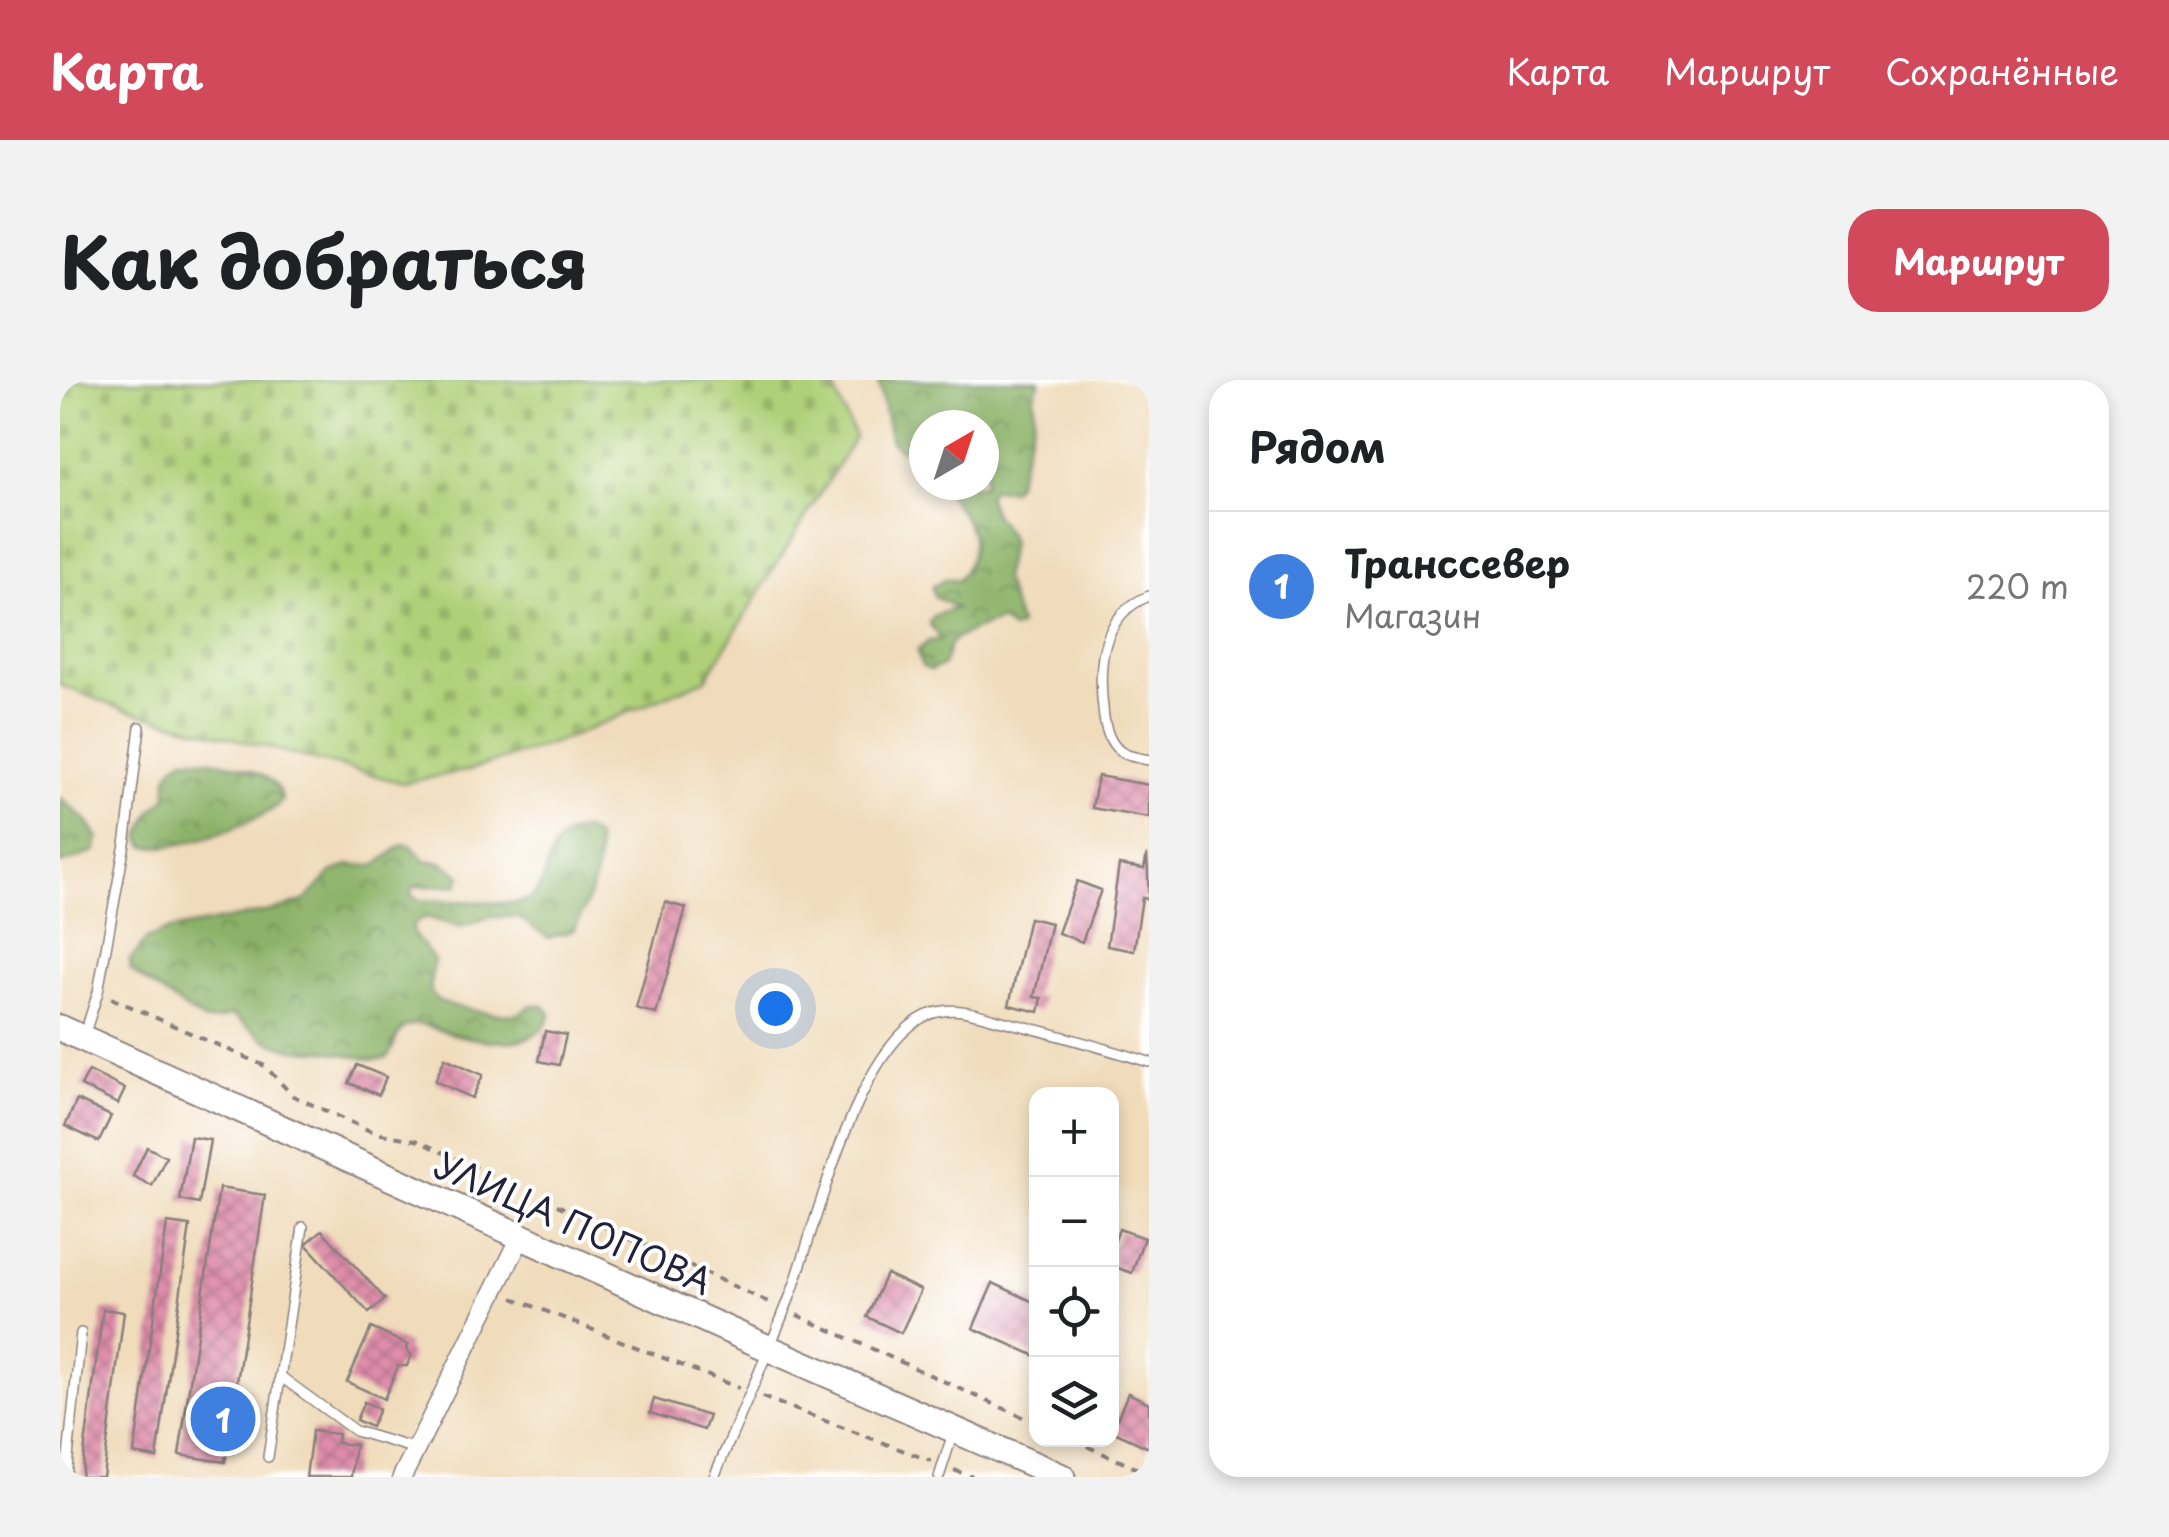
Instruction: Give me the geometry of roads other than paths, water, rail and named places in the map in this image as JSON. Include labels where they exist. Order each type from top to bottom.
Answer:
[{"type":"main road","name":"УЛИЦА ПОПОВА","points":[[72,1033],[1062,1477]]},
{"type":"street","points":[[402,1477],[521,1237]]},
{"type":"lane","points":[[1149,596],[1121,614],[1110,630],[1100,675],[1105,726],[1112,743],[1129,756],[1149,760]]},
{"type":"lane","points":[[72,1033],[98,992],[126,838],[140,727]]},
{"type":"lane","points":[[714,1477],[770,1349],[839,1146],[899,1033],[916,1018],[942,1010],[962,1011],[1149,1062]]},
{"type":"lane","points":[[268,1456],[302,1227]]},
{"type":"lane","points":[[66,1477],[81,1333]]},
{"type":"lane","points":[[280,1376],[355,1431],[416,1449]]},
{"type":"lane","points":[[939,1477],[954,1430]]},
{"type":"place","name":"Транссевер","points":[[223,1419]]}]
